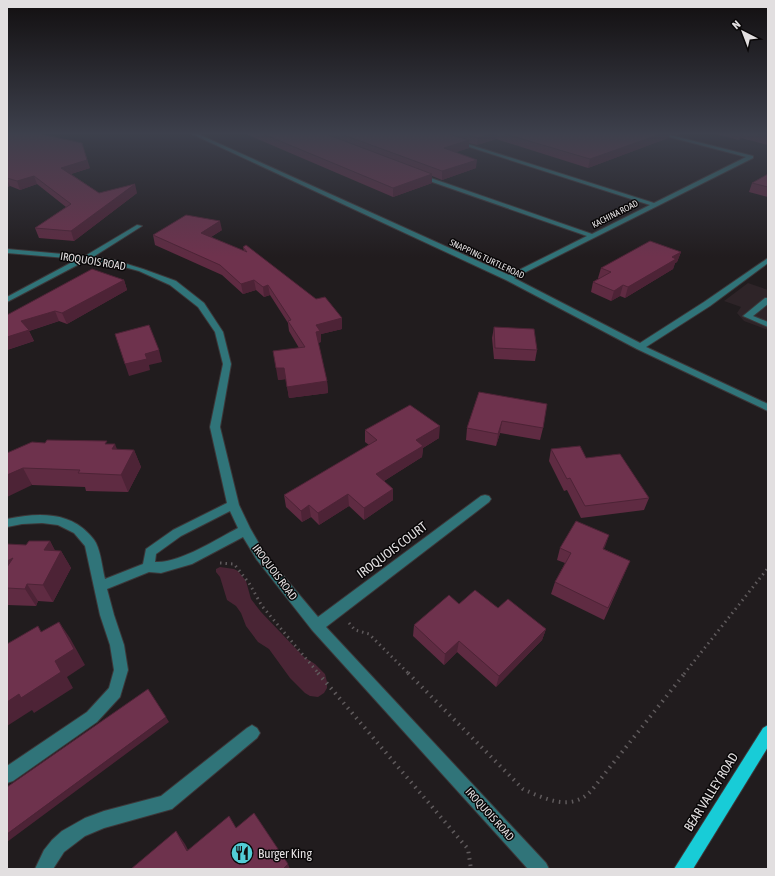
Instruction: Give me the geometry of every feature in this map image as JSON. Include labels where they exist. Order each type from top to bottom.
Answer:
[{"type":"main road","name":"BEAR VALLEY ROAD","points":[[683,869],[768,733]]},
{"type":"street","name":"SNAPPING TURTLE ROAD","points":[[283,175],[509,278],[640,347],[768,408]]},
{"type":"street","points":[[420,175],[592,236]]},
{"type":"street","points":[[559,175],[654,205]]},
{"type":"street","name":"KACHINA ROAD","points":[[509,278],[715,175]]},
{"type":"street","points":[[7,300],[86,258],[139,226]]},
{"type":"street","name":"IROQUOIS ROAD","points":[[7,251],[114,262],[173,283],[201,305],[218,332],[227,364],[216,427],[233,505],[245,530],[261,557],[317,626],[540,869]]},
{"type":"street","points":[[640,347],[707,304],[768,260]]},
{"type":"street","points":[[768,300],[747,316],[768,324]]},
{"type":"street","name":"IROQUOIS COURT","points":[[317,626],[485,499]]},
{"type":"street","points":[[149,567],[150,552],[183,530],[233,505]]},
{"type":"street","points":[[7,523],[22,520],[42,519],[60,522],[78,530],[91,544],[107,615],[117,645],[121,670],[116,692],[92,717],[7,776]]},
{"type":"street","points":[[100,586],[149,567],[161,568],[188,560],[245,530]]},
{"type":"street","points":[[44,869],[51,855],[63,841],[80,829],[118,815],[156,807],[166,803],[252,733]]},
{"type":"path","points":[[213,563],[234,564],[249,584],[262,606],[468,849],[471,869]]},
{"type":"path","points":[[336,611],[355,630],[369,634],[523,789],[544,799],[567,804],[586,796],[602,778],[768,568]]},
{"type":"shaded area","points":[[748,283],[768,290],[768,330],[744,321],[737,313],[741,307],[724,301]]},
{"type":"shaded area","points":[[220,567],[238,571],[246,581],[251,599],[261,612],[304,657],[315,664],[325,674],[327,688],[324,693],[318,697],[310,696],[305,693],[290,678],[269,649],[258,642],[246,626],[241,613],[236,606],[227,600],[220,577],[216,572],[216,569]]},
{"type":"building","points":[[7,175],[71,175],[99,193],[135,184],[71,231],[35,228],[71,204],[34,176],[17,181],[7,178]]},
{"type":"building","points":[[361,175],[430,175],[393,188]]},
{"type":"building","points":[[766,175],[768,175],[768,187],[752,183]]},
{"type":"building","points":[[186,215],[220,221],[201,233],[247,252],[243,247],[246,245],[316,299],[325,297],[342,318],[316,325],[320,331],[316,332],[327,381],[287,387],[284,368],[276,368],[273,351],[305,347],[288,321],[291,320],[268,285],[263,287],[254,280],[241,284],[220,265],[153,235]]},
{"type":"building","points":[[650,241],[681,252],[672,257],[676,259],[628,287],[623,285],[614,291],[593,282],[611,272],[601,268]]},
{"type":"building","points":[[92,269],[124,280],[62,313],[55,311],[21,321],[29,330],[7,337],[7,315]]},
{"type":"building","points":[[149,325],[159,350],[145,354],[147,359],[125,364],[115,334]]},
{"type":"building","points":[[494,327],[534,329],[537,350],[495,348]]},
{"type":"building","points":[[479,392],[547,404],[543,428],[502,421],[498,434],[467,428]]},
{"type":"building","points":[[410,405],[440,426],[416,440],[423,446],[376,474],[393,489],[364,508],[348,494],[318,513],[309,505],[301,511],[284,495],[377,440],[365,430]]},
{"type":"building","points":[[47,440],[107,441],[105,444],[115,444],[112,449],[134,450],[121,475],[78,473],[80,470],[23,468],[7,475],[7,453],[32,442],[45,443]]},
{"type":"building","points":[[580,446],[586,458],[620,454],[649,498],[585,506],[570,478],[567,479],[551,449]]},
{"type":"building","points":[[576,521],[609,535],[603,549],[630,561],[608,608],[555,582],[571,553],[560,548]]},
{"type":"building","points":[[29,541],[50,541],[44,550],[61,551],[43,585],[27,584],[25,589],[7,588],[7,567],[13,558],[7,561],[7,544],[26,545]]},
{"type":"building","points":[[475,590],[498,608],[508,599],[546,629],[499,676],[459,641],[445,654],[414,625],[449,595],[459,604]]},
{"type":"building","points":[[59,622],[74,649],[55,661],[61,672],[21,698],[19,694],[7,702],[7,644],[38,626],[41,632]]},
{"type":"building","points":[[148,689],[166,717],[7,834],[7,787]]},
{"type":"building","name":"Burger King","points":[[254,813],[288,864],[283,869],[131,869],[176,831],[187,851],[229,816],[236,828]]},
{"type":"place","name":"Burger King","points":[[242,853]]}]
